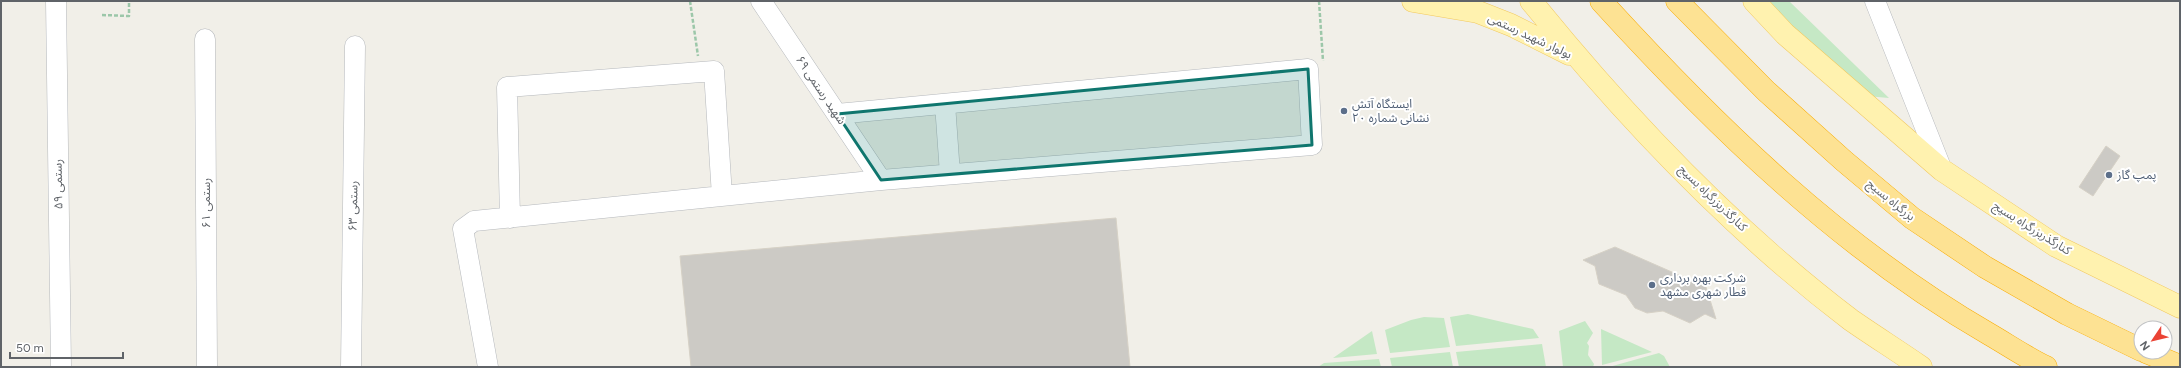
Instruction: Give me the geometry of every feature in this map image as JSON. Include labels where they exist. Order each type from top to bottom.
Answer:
[{"type":"highway","points":[[1601,1],[1651,56],[1722,127],[1813,209],[1879,263],[1955,315],[2046,367]]},
{"type":"highway","name":"بزرگراه بسیج","points":[[1677,1],[1766,92],[1844,161],[1912,218],[1985,267],[2067,314],[2133,346]]},
{"type":"highway","points":[[2165,360],[2180,366]]},
{"type":"main road","name":"بولوار شهید رستمی","points":[[1413,1],[1478,12],[1511,25],[1577,58]]},
{"type":"main road","name":"کنارگذربزرگراه بسیج","points":[[1531,1],[1577,58],[1690,178],[1770,253],[1851,320],[1921,367]]},
{"type":"main road","name":"کنارگذربزرگراه بسیج","points":[[1754,1],[1784,34],[1942,170],[2056,246],[2180,307]]},
{"type":"street","name":"رستمی ۵۹","points":[[56,1],[61,367]]},
{"type":"street","name":"شهید رستمی ۶۹","points":[[761,1],[881,180]]},
{"type":"street","points":[[1875,1],[1942,170]]},
{"type":"street","name":"رستمی ۶۱","points":[[205,40],[207,367]]},
{"type":"street","name":"رستمی ۶۳","points":[[351,367],[355,46]]},
{"type":"street","points":[[488,367],[463,229],[474,221],[881,180],[1312,145],[1308,69],[837,114]]},
{"type":"street","points":[[510,218],[507,86],[714,71],[722,196]]},
{"type":"street","points":[[945,104],[950,174]]},
{"type":"path","points":[[102,15],[129,16],[130,1]]},
{"type":"path","points":[[690,1],[700,72]]},
{"type":"path","points":[[1308,69],[1324,68],[1319,1]]},
{"type":"highlighted area","points":[[1308,69],[1312,145],[881,180],[837,114]]},
{"type":"green space","points":[[1763,1],[1789,1],[1889,98],[1866,96]]},
{"type":"green space","points":[[1468,314],[1533,329],[1539,338],[1456,346],[1450,317]]},
{"type":"green space","points":[[1424,317],[1444,318],[1450,347],[1390,353],[1385,330],[1411,320]]},
{"type":"green space","points":[[1585,321],[1593,333],[1587,343],[1589,346],[1588,355],[1594,364],[1593,367],[1563,367],[1559,331]]},
{"type":"green space","points":[[1601,329],[1652,352],[1602,365]]},
{"type":"green space","points":[[1372,331],[1377,354],[1333,358]]},
{"type":"green space","points":[[1542,344],[1546,367],[1459,367],[1456,352]]},
{"type":"green space","points":[[1450,352],[1453,367],[1392,367],[1390,358]]},
{"type":"green space","points":[[1659,353],[1664,356],[1670,367],[1609,367]]},
{"type":"green space","points":[[1379,359],[1381,367],[1318,367],[1324,363]]},
{"type":"building","points":[[2106,146],[2120,156],[2093,196],[2079,187]]},
{"type":"building","points":[[1116,218],[1130,367],[691,367],[680,256]]},
{"type":"building","name":"شرکت بهره برداری قطار شهری مشهد","points":[[1615,247],[1706,287],[1716,319],[1705,314],[1690,323],[1663,311],[1647,313],[1635,308],[1626,295],[1599,284],[1595,266],[1583,260]]},
{"type":"place","name":"ایستگاه آتش نشانی شماره ۲۰","points":[[1344,111]]},
{"type":"place","name":"پمپ گاز","points":[[2109,175]]},
{"type":"place","name":"شرکت بهره برداری قطار شهری مشهد","points":[[1652,285]]}]
